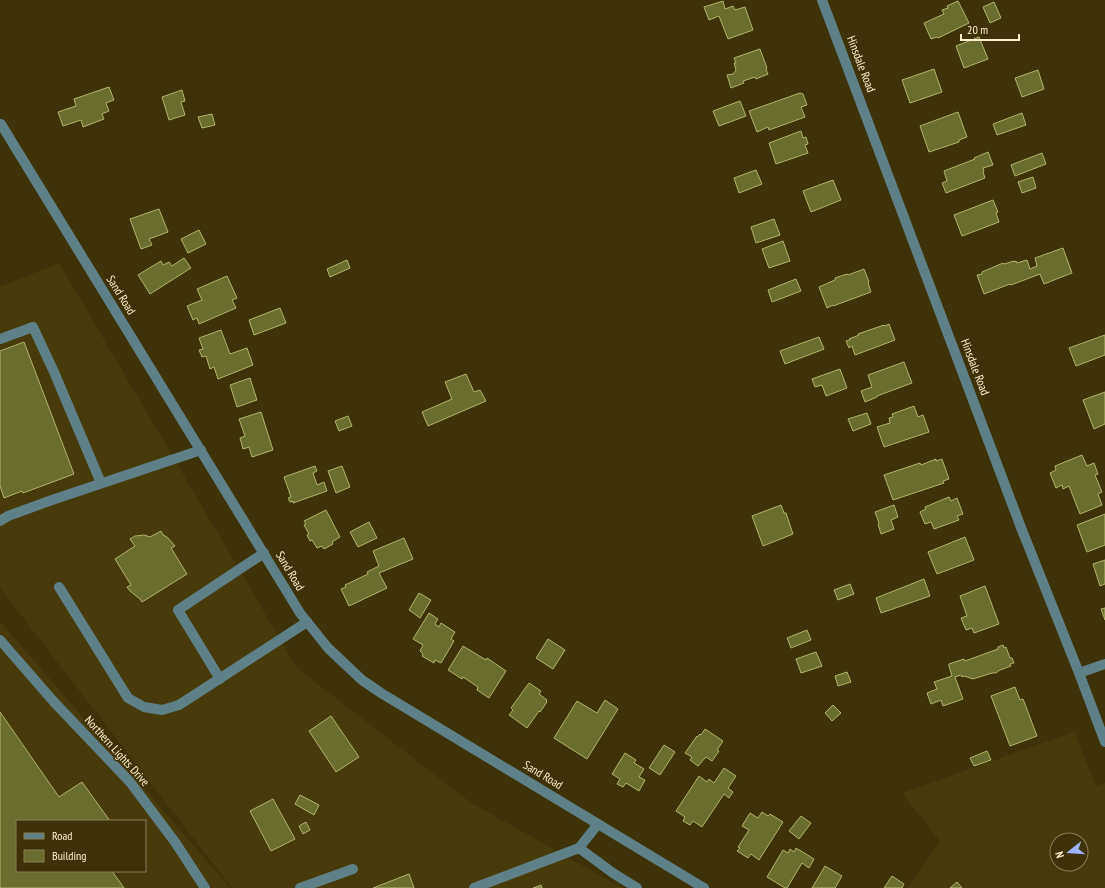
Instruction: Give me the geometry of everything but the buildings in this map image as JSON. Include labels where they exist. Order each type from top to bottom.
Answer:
[{"type":"street","name":"Hinsdale Road","points":[[822,0],[1020,525],[1105,742]]},
{"type":"street","name":"Sand Road","points":[[1,124],[300,613],[328,648],[362,680],[381,693],[704,888]]},
{"type":"street","points":[[0,339],[33,327],[54,372],[101,483]]},
{"type":"street","points":[[0,521],[8,516],[38,505],[200,450]]},
{"type":"street","points":[[220,679],[178,610],[264,553]]},
{"type":"street","points":[[59,587],[128,698],[144,707],[162,710],[179,705],[308,622]]},
{"type":"street","name":"Northern Lights Drive","points":[[0,640],[54,702],[130,782],[175,842],[205,888]]},
{"type":"street","points":[[1079,673],[1105,664]]},
{"type":"street","points":[[474,888],[579,848],[598,824]]},
{"type":"street","points":[[579,848],[612,873],[637,888]]},
{"type":"street","points":[[300,888],[353,869]]},
{"type":"shaded area","points":[[59,263],[297,668],[470,802],[622,888],[232,888],[0,588],[0,287]]},
{"type":"shaded area","points":[[0,621],[230,888],[0,888]]},
{"type":"shaded area","points":[[1074,732],[1096,786],[1105,783],[1105,888],[908,888],[940,841],[902,793]]}]
